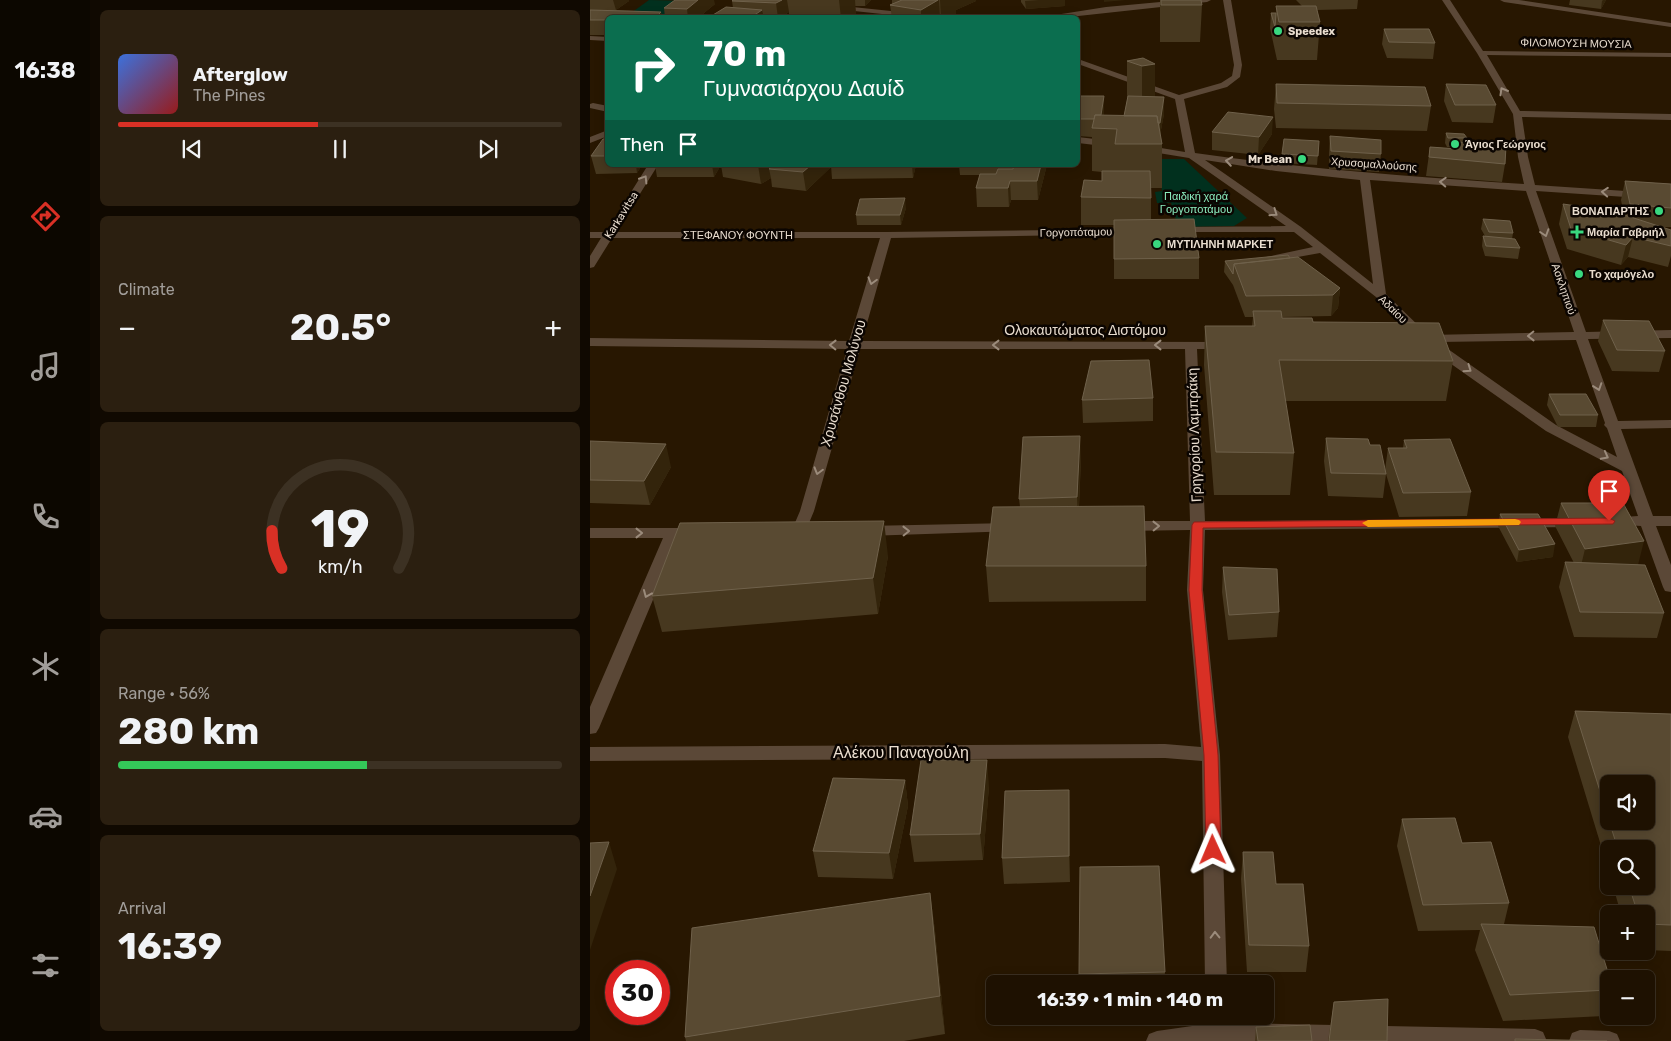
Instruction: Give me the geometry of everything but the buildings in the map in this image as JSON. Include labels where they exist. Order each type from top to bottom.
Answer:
[{"type":"street","points":[[832,0],[825,6],[889,15],[899,9]]},
{"type":"street","points":[[1061,15],[1207,0]]},
{"type":"street","points":[[1080,62],[1180,98],[1224,85],[1236,77],[1238,65],[1227,0]]},
{"type":"street","name":"Ασκληπιού","points":[[1446,0],[1481,53],[1517,114],[1523,157],[1530,187],[1611,425],[1648,521],[1671,588]]},
{"type":"street","points":[[1504,0],[1671,25]]},
{"type":"street","points":[[590,38],[605,39]]},
{"type":"street","name":"ΦΙΛΟΜΟΥΣΗ ΜΟΥΣΙΑ","points":[[1481,53],[1671,56]]},
{"type":"street","points":[[1180,98],[1191,155]]},
{"type":"street","points":[[593,106],[605,108]]},
{"type":"street","points":[[1517,114],[1671,117]]},
{"type":"street","points":[[590,140],[605,134]]},
{"type":"street","name":"Χρυσομαλλούσης","points":[[1080,140],[1276,168],[1365,177],[1671,197]]},
{"type":"street","points":[[590,146],[605,146]]},
{"type":"street","name":"Αδαίου","points":[[1191,155],[1297,229],[1380,295],[1425,339],[1551,428],[1628,468]]},
{"type":"street","name":"Karkavitsa","points":[[590,265],[652,167]]},
{"type":"street","points":[[1365,177],[1380,295]]},
{"type":"street","points":[[1160,231],[1297,229]]},
{"type":"street","name":"Γοργοπόταμου","points":[[886,235],[1140,231]]},
{"type":"street","name":"ΣΤΕΦΑΝΟΥ ΦΟΥΝΤΗ","points":[[590,235],[886,235]]},
{"type":"street","name":"Χρυσάνθου Μολύνου","points":[[780,532],[806,532],[807,511],[886,235]]},
{"type":"street","points":[[1255,262],[1322,249]]},
{"type":"street","points":[[1405,339],[1671,334]]},
{"type":"street","name":"Ολοκαυτώματος Διστόμου","points":[[590,342],[854,346],[1191,346],[1240,344]]},
{"type":"street","name":"Γρηγορίου Λαμπράκη","points":[[1191,346],[1198,525],[1196,590],[1211,755],[1216,975]]},
{"type":"street","points":[[1611,425],[1671,424]]},
{"type":"street","points":[[1108,526],[1671,521]]},
{"type":"street","points":[[850,532],[1029,528]]},
{"type":"street","points":[[590,533],[712,533]]},
{"type":"street","points":[[590,728],[673,533]]},
{"type":"street","name":"Αλέκου Παναγούλη","points":[[590,754],[1165,751],[1211,755]]},
{"type":"street","points":[[1157,1041],[1217,1030],[1609,1041]]},
{"type":"green space","points":[[649,0],[690,1],[670,15],[628,15]]},
{"type":"green space","name":"Παιδική χαρά Γοργοποτάμου","points":[[1156,159],[1184,159],[1247,218],[1234,226],[1178,227],[1171,203],[1157,203],[1155,192],[1162,191]]},
{"type":"slow traffic","points":[[1368,523],[1515,522]]},
{"type":"place","name":"Speedex","points":[[1278,31]]},
{"type":"place","name":"Άγιος Γεώργιος","points":[[1455,144]]},
{"type":"place","name":"Mr Bean","points":[[1302,159]]},
{"type":"place","name":"ΒΟΝΑΠΑΡΤΗΣ","points":[[1659,211]]},
{"type":"place","name":"Μαρία Γαβριήλ","points":[[1577,232]]},
{"type":"place","name":"ΜΥΤΙΛΗΝΗ ΜΑΡΚΕΤ","points":[[1157,244]]},
{"type":"place","name":"Το χαμόγελο","points":[[1579,274]]},
{"type":"route","points":[[1213,850],[1211,755],[1196,590],[1198,525],[1609,521]]}]
